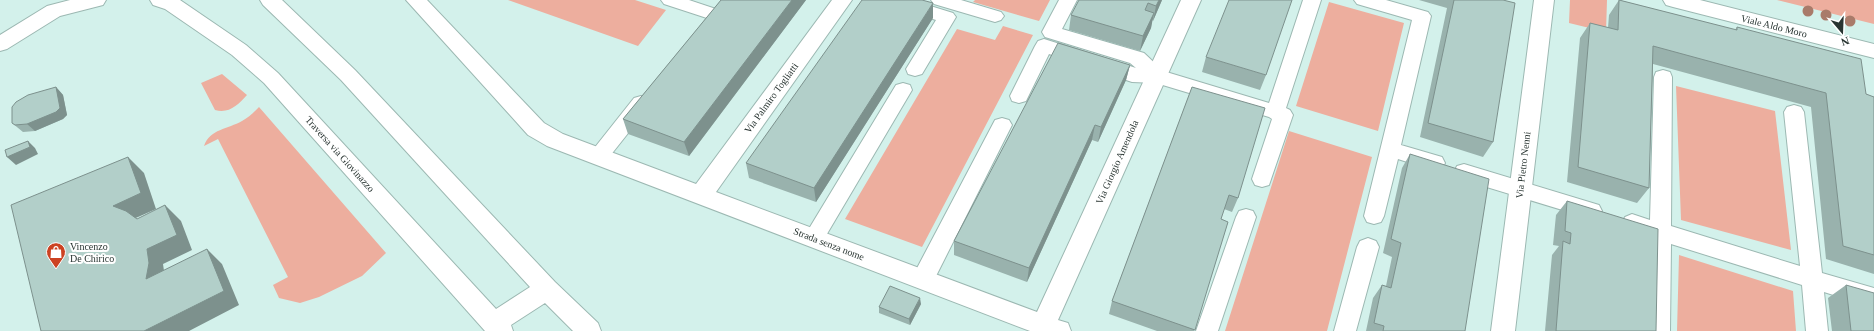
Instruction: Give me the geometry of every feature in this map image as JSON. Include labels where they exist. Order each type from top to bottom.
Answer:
[{"type":"street","points":[[0,44],[54,11],[96,0]]},
{"type":"street","name":"Traversa via Giovinazzo","points":[[160,0],[172,4],[239,50],[271,78],[497,327]]},
{"type":"street","points":[[270,0],[348,75],[547,289],[589,331]]},
{"type":"street","name":"Strada senza nome","points":[[416,0],[536,129],[555,140],[923,279],[1046,329]]},
{"type":"street","name":"Via Palmiro Togliatti","points":[[701,195],[842,0]]},
{"type":"street","name":"Via Giorgio Amendola","points":[[1046,329],[1156,76],[1191,0]]},
{"type":"street","name":"Via Pietro Nenni","points":[[1503,331],[1544,0]]},
{"type":"street","name":"Viale Aldo Moro","points":[[1674,0],[1874,51]]},
{"type":"street","points":[[497,327],[547,289]]},
{"type":"lane","points":[[670,0],[714,14]]},
{"type":"lane","points":[[891,0],[949,5],[992,22]]},
{"type":"lane","points":[[1068,0],[1051,32],[1137,58],[1156,76]]},
{"type":"lane","points":[[1275,112],[1312,0]]},
{"type":"lane","points":[[1363,0],[1422,16],[1374,216]]},
{"type":"lane","points":[[915,69],[949,5]]},
{"type":"lane","points":[[1019,96],[1044,46],[1132,74],[1156,76],[1275,112],[1283,115],[1262,179]]},
{"type":"lane","points":[[1659,331],[1663,77]]},
{"type":"lane","points":[[599,156],[654,88]]},
{"type":"lane","points":[[814,238],[903,90]]},
{"type":"lane","points":[[1794,112],[1813,279],[1817,331]]},
{"type":"lane","points":[[923,279],[1002,125]]},
{"type":"lane","points":[[1389,149],[1874,298]]},
{"type":"lane","points":[[1207,331],[1246,217]]},
{"type":"lane","points":[[1345,331],[1368,247]]},
{"type":"shaded area","points":[[508,0],[635,0],[666,10],[638,46]]},
{"type":"shaded area","points":[[975,0],[1050,0],[1039,21],[973,2]]},
{"type":"shaded area","points":[[1570,0],[1607,0],[1606,32],[1569,23]]},
{"type":"shaded area","points":[[1777,0],[1874,0],[1874,24]]},
{"type":"shaded area","points":[[1329,2],[1404,23],[1378,131],[1296,106]]},
{"type":"shaded area","points":[[1003,26],[1033,35],[922,247],[845,219],[957,29],[995,40]]},
{"type":"shaded area","points":[[222,74],[247,95],[233,108],[225,111],[215,110],[201,83]]},
{"type":"shaded area","points":[[1676,86],[1775,111],[1791,250],[1681,220]]},
{"type":"shaded area","points":[[259,107],[386,253],[362,276],[319,297],[300,303],[279,298],[273,285],[288,277],[218,139],[204,146],[210,136],[244,120]]},
{"type":"shaded area","points":[[1289,131],[1372,157],[1327,331],[1225,331]]},
{"type":"shaded area","points":[[1679,255],[1793,291],[1796,331],[1677,331]]},
{"type":"building","points":[[721,0],[792,0],[684,142],[623,119]]},
{"type":"building","points":[[862,0],[922,0],[933,3],[814,188],[746,163]]},
{"type":"building","points":[[1079,0],[1159,0],[1156,6],[1148,3],[1145,10],[1154,13],[1143,36],[1071,15]]},
{"type":"building","points":[[1229,0],[1292,0],[1266,75],[1206,57]]},
{"type":"building","points":[[1454,0],[1503,0],[1515,3],[1493,142],[1428,123]]},
{"type":"building","points":[[1619,0],[1737,30],[1737,27],[1861,59],[1866,94],[1874,97],[1874,255],[1843,246],[1826,93],[1653,46],[1649,188],[1578,167],[1590,23],[1618,30]]},
{"type":"building","points":[[1058,43],[1130,65],[1101,127],[1095,125],[1029,268],[954,241]]},
{"type":"building","points":[[56,87],[60,108],[56,112],[27,124],[15,125],[12,123],[12,107],[16,102],[28,95]]},
{"type":"building","points":[[1192,87],[1265,108],[1238,198],[1229,195],[1221,219],[1228,222],[1195,330],[1112,301]]},
{"type":"building","points":[[28,141],[30,147],[7,157],[5,150]]},
{"type":"building","points":[[1410,154],[1489,179],[1465,331],[1383,331],[1384,326],[1374,323],[1382,285],[1391,288],[1401,243],[1391,239]]},
{"type":"building","points":[[128,157],[141,193],[113,206],[126,211],[137,219],[165,205],[177,235],[147,249],[149,263],[146,279],[207,249],[224,291],[144,331],[41,331],[11,205]]},
{"type":"building","points":[[1567,201],[1658,229],[1656,331],[1556,331],[1563,241],[1570,244],[1571,233],[1565,231]]},
{"type":"building","points":[[1846,285],[1874,293],[1874,331],[1851,331]]},
{"type":"building","points":[[890,286],[920,298],[909,319],[879,307]]},
{"type":"place","name":"Vincenzo De Chirico","points":[[56,269]]}]
